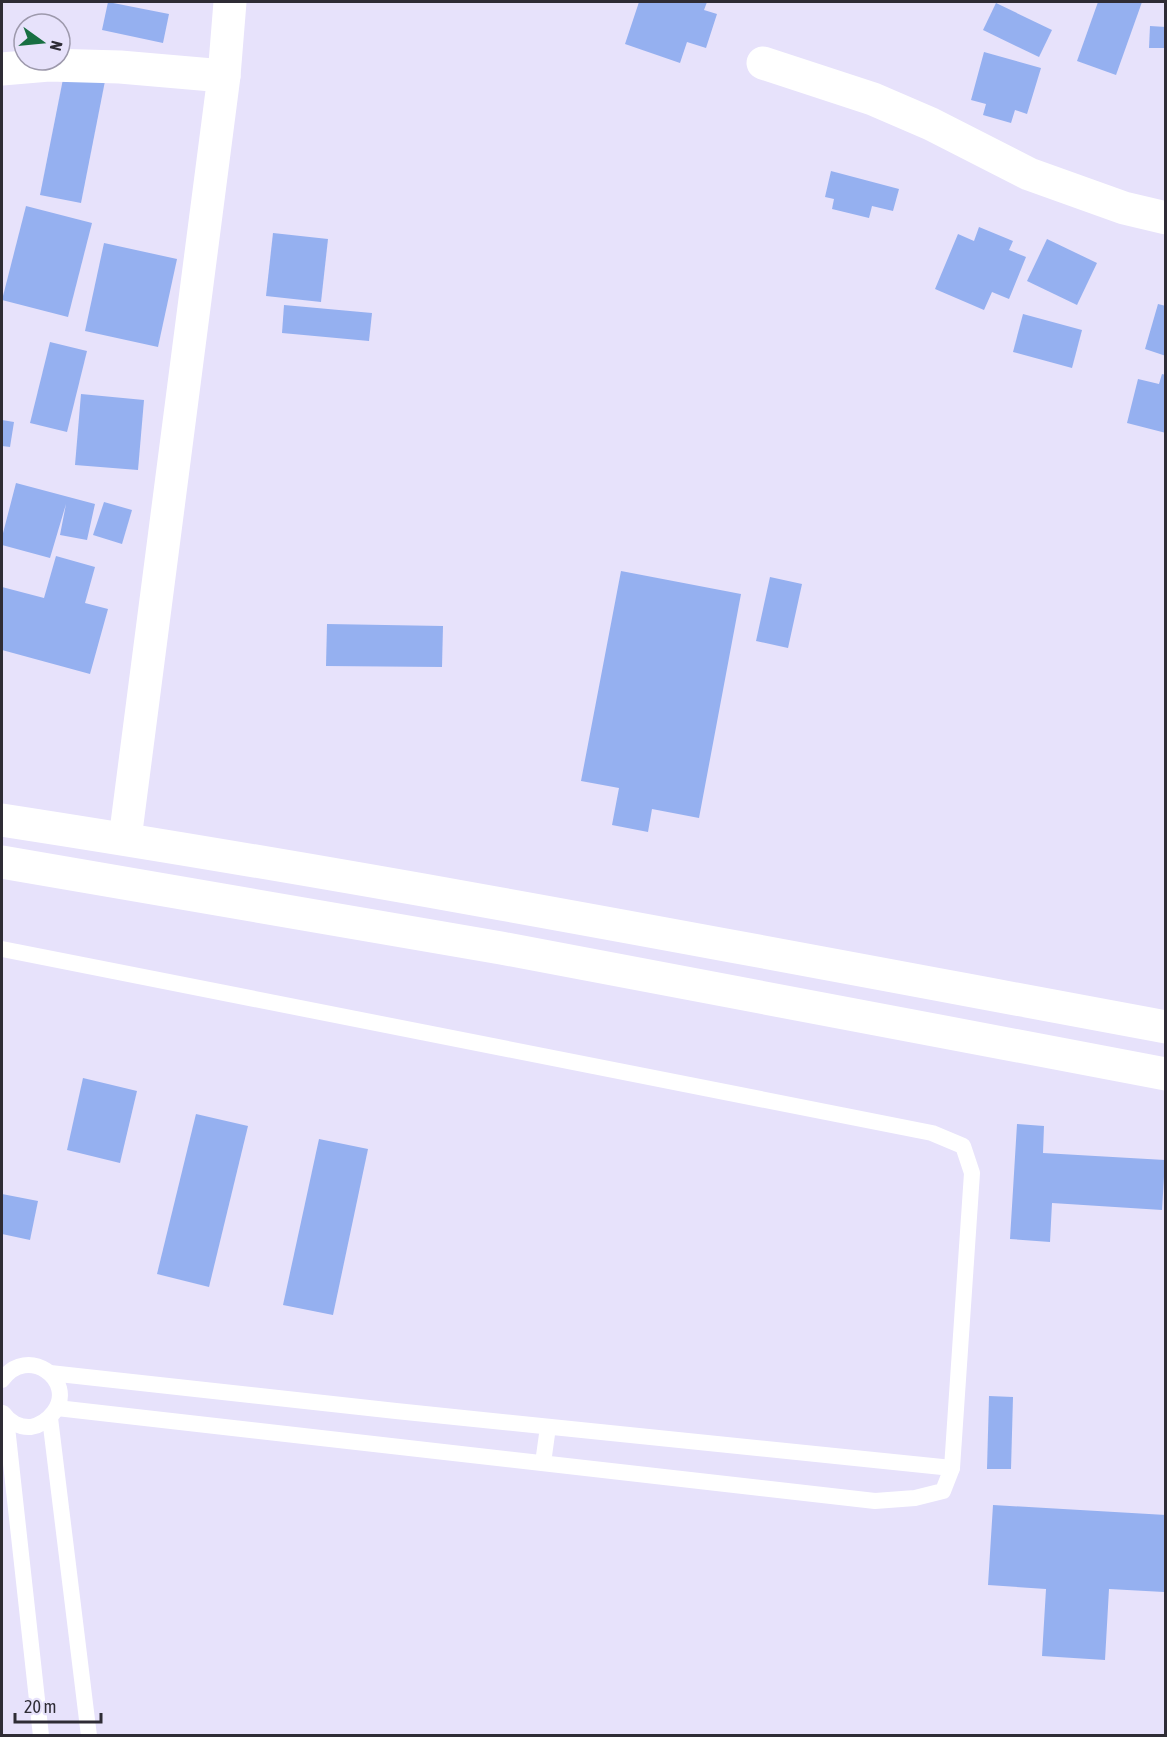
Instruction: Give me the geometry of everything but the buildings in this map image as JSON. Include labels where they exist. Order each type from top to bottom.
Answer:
[{"type":"street","points":[[125,839],[225,76],[230,2]]},
{"type":"street","points":[[763,63],[873,99],[931,124],[1029,174],[1124,208],[1166,218]]},
{"type":"street","points":[[2,69],[49,64],[120,67],[225,76]]},
{"type":"street","points":[[2,820],[125,839],[580,918],[1166,1027]]},
{"type":"street","points":[[2,862],[501,948],[1166,1074]]},
{"type":"lane","points":[[2,949],[932,1133],[963,1146],[972,1173],[952,1468],[943,1491],[915,1498],[875,1500],[543,1463],[54,1413],[40,1425],[28,1427],[16,1424],[4,1414]]},
{"type":"lane","points":[[2,1380],[9,1365],[40,1366],[50,1373],[57,1384],[60,1396],[54,1413],[89,1736]]},
{"type":"lane","points":[[50,1373],[952,1468]]},
{"type":"lane","points":[[4,1414],[41,1736]]},
{"type":"lane","points":[[543,1463],[548,1426]]}]
